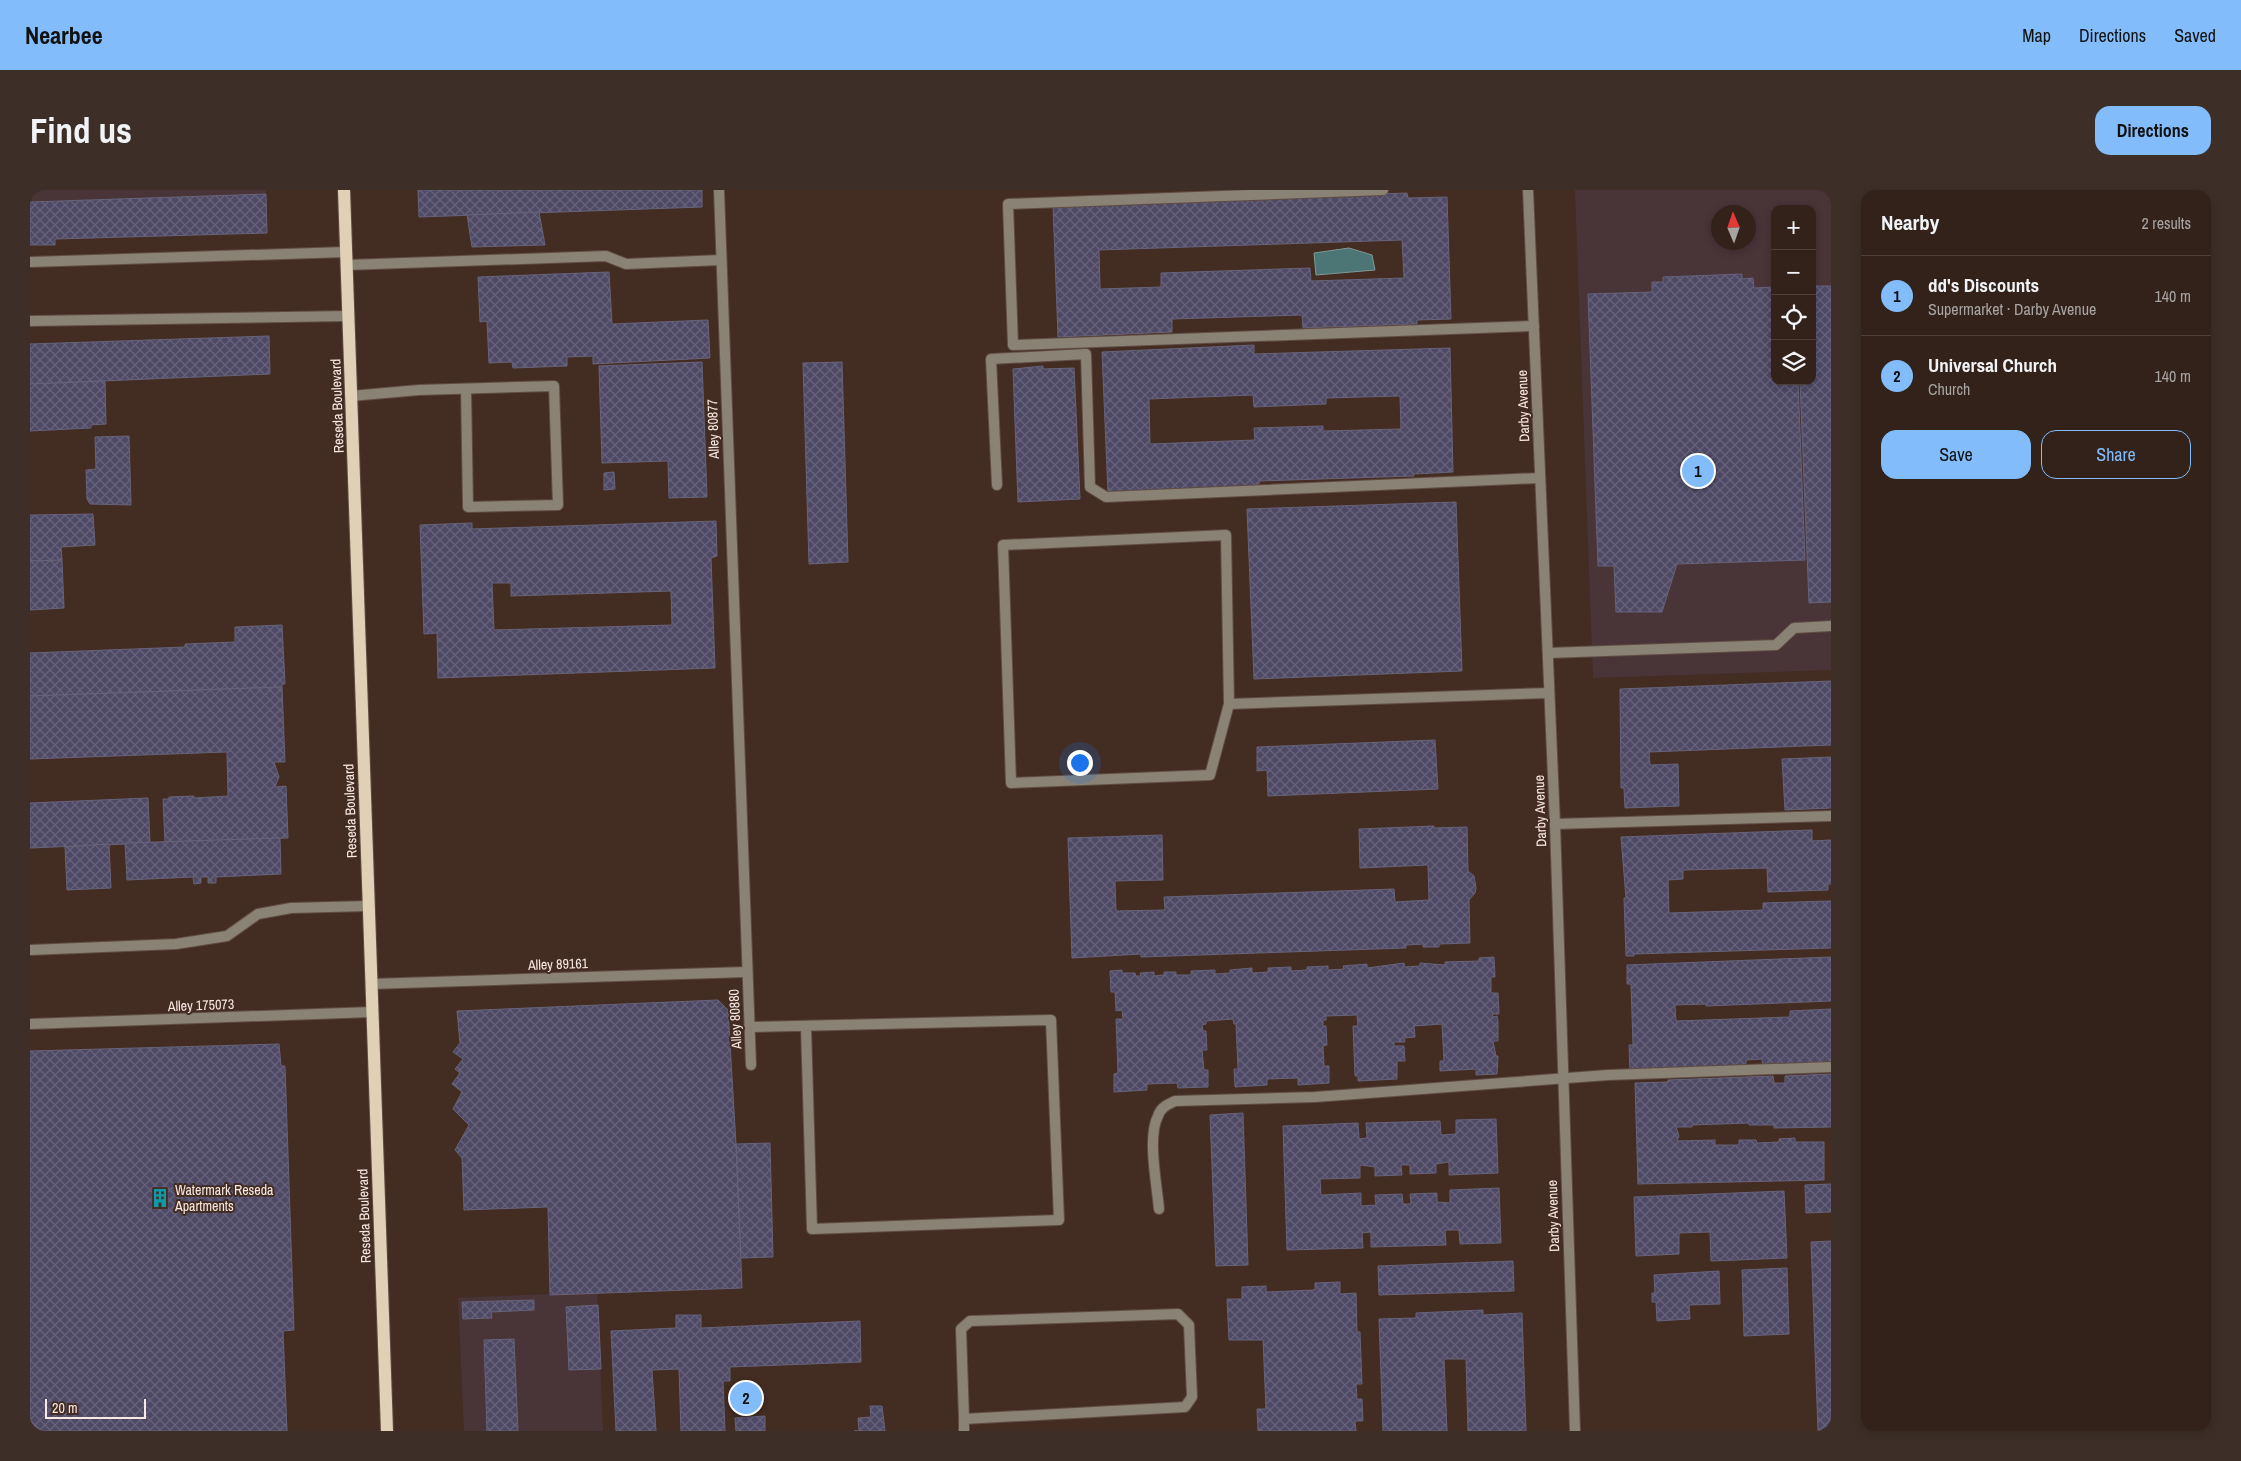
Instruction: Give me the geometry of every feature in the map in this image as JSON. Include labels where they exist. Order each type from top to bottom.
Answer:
[{"type":"main road","name":"Reseda Boulevard","points":[[344,190],[387,1431]]},
{"type":"street","name":"Alley 80877","points":[[719,190],[746,968]]},
{"type":"street","points":[[1383,190],[1008,204],[1013,345],[1534,326]]},
{"type":"street","name":"Darby Avenue","points":[[1528,190],[1555,824],[1575,1431]]},
{"type":"street","points":[[30,262],[606,256],[626,264],[721,260]]},
{"type":"street","points":[[30,321],[349,316]]},
{"type":"street","points":[[997,485],[991,359],[1086,354],[1090,487],[1106,497],[1539,478]]},
{"type":"street","points":[[351,396],[419,390],[554,386],[558,505],[468,507],[466,390]]},
{"type":"street","points":[[1226,535],[1229,704],[1210,775],[1011,783],[1003,545],[1226,535]]},
{"type":"street","points":[[1548,654],[1776,645],[1794,628],[1831,626]]},
{"type":"street","points":[[1229,704],[1549,693]]},
{"type":"street","points":[[1555,824],[1831,816]]},
{"type":"street","points":[[30,950],[176,944],[227,936],[258,914],[283,909],[368,906]]},
{"type":"street","name":"Alley 89161","points":[[371,984],[746,968]]},
{"type":"street","name":"Alley 80880","points":[[746,968],[751,1065]]},
{"type":"street","name":"Alley 175073","points":[[30,1024],[372,1012]]},
{"type":"street","points":[[748,1028],[1051,1020],[1059,1220],[812,1229],[806,1027]]},
{"type":"street","points":[[1158,1209],[1153,1139],[1157,1117],[1163,1107],[1175,1101],[1315,1097],[1562,1078],[1831,1067]]},
{"type":"street","points":[[964,1419],[1184,1406],[1192,1397],[1189,1325],[1178,1314],[970,1322],[961,1329],[964,1431]]},
{"type":"shaded area","points":[[30,190],[266,190],[266,194],[30,202]]},
{"type":"shaded area","points":[[1575,190],[1831,190],[1831,670],[1593,678]]},
{"type":"shaded area","points":[[597,1292],[603,1431],[464,1431],[458,1298]]},
{"type":"water","points":[[1349,248],[1372,255],[1375,270],[1316,275],[1314,253]]},
{"type":"building","points":[[418,190],[702,190],[702,207],[419,217]]},
{"type":"building","points":[[1407,193],[1408,198],[1447,197],[1451,319],[1417,320],[1417,324],[1303,328],[1302,315],[1172,319],[1172,332],[1058,337],[1053,206]],"holes":[[[1402,240],[1404,278],[1311,281],[1310,268],[1161,273],[1161,287],[1100,289],[1099,250]]]},
{"type":"building","points":[[266,194],[267,233],[55,239],[55,245],[30,245],[30,202]]},
{"type":"building","points":[[539,212],[545,245],[472,247],[467,215]]},
{"type":"building","points":[[609,272],[612,324],[708,320],[710,358],[593,364],[593,356],[567,357],[567,366],[513,368],[512,362],[489,363],[487,321],[480,322],[478,277]]},
{"type":"building","points":[[1742,274],[1742,279],[1753,278],[1754,288],[1771,287],[1771,385],[1798,385],[1805,560],[1677,564],[1662,612],[1616,612],[1614,566],[1598,566],[1588,294],[1652,292],[1652,282],[1663,282],[1663,277]]},
{"type":"building","points":[[1816,286],[1831,286],[1831,602],[1809,603],[1800,385],[1816,385]]},
{"type":"building","points":[[269,336],[270,374],[30,384],[30,344]]},
{"type":"building","points":[[1254,345],[1254,354],[1450,348],[1453,472],[1413,474],[1414,476],[1259,481],[1259,488],[1108,493],[1102,352]],"holes":[[[1253,395],[1254,407],[1326,404],[1326,398],[1400,396],[1401,429],[1323,431],[1323,426],[1254,428],[1255,440],[1150,444],[1149,399]]]},
{"type":"building","points":[[702,362],[707,497],[669,498],[668,461],[602,463],[599,366]]},
{"type":"building","points":[[842,362],[848,562],[809,564],[803,363]]},
{"type":"building","points":[[1043,366],[1043,369],[1074,368],[1080,499],[1018,502],[1013,369]]},
{"type":"building","points":[[105,381],[106,424],[91,425],[91,428],[30,431],[30,384]]},
{"type":"building","points":[[129,436],[131,505],[90,504],[87,499],[86,470],[96,469],[95,437]]},
{"type":"building","points":[[614,472],[615,489],[604,490],[604,473]]},
{"type":"building","points":[[1456,502],[1462,671],[1254,679],[1247,509]]},
{"type":"building","points":[[93,514],[95,545],[61,547],[62,560],[30,561],[30,515]]},
{"type":"building","points":[[716,521],[717,556],[711,558],[715,668],[438,678],[437,633],[424,634],[420,525],[472,523],[472,529]],"holes":[[[492,583],[511,583],[511,596],[671,591],[672,625],[494,630]]]},
{"type":"building","points":[[62,560],[64,608],[30,610],[30,561]]},
{"type":"building","points":[[282,625],[285,684],[282,684],[282,687],[30,696],[30,653],[185,647],[185,644],[235,642],[235,627]]},
{"type":"building","points":[[1831,681],[1831,745],[1649,752],[1650,765],[1678,764],[1679,806],[1625,808],[1624,788],[1621,788],[1620,689]]},
{"type":"building","points":[[282,687],[285,762],[274,762],[279,777],[275,787],[286,786],[288,838],[165,842],[163,799],[169,799],[169,797],[228,796],[227,752],[30,759],[30,696]]},
{"type":"building","points":[[1435,740],[1438,789],[1268,796],[1267,770],[1257,771],[1257,747]]},
{"type":"building","points":[[1831,757],[1831,808],[1785,810],[1782,759]]},
{"type":"building","points":[[148,798],[150,843],[30,848],[30,803]]},
{"type":"building","points":[[1434,826],[1434,828],[1467,827],[1468,871],[1474,876],[1476,888],[1475,893],[1469,900],[1470,943],[1439,944],[1439,947],[1423,947],[1423,944],[1406,945],[1406,948],[1141,957],[1141,954],[1072,958],[1068,838],[1162,835],[1163,880],[1115,881],[1116,911],[1165,910],[1164,897],[1394,889],[1395,902],[1429,900],[1428,865],[1360,868],[1359,829]]},
{"type":"building","points":[[1812,830],[1812,841],[1831,840],[1831,884],[1828,884],[1828,890],[1768,892],[1767,868],[1683,870],[1683,879],[1668,880],[1669,913],[1763,910],[1763,903],[1831,901],[1831,948],[1634,954],[1634,956],[1626,956],[1624,898],[1626,898],[1621,837]]},
{"type":"building","points":[[280,838],[281,874],[216,877],[216,883],[208,883],[208,877],[201,877],[201,883],[194,884],[193,877],[127,880],[125,843]]},
{"type":"building","points":[[109,844],[111,888],[67,890],[65,847]]},
{"type":"building","points":[[1494,957],[1495,977],[1491,977],[1491,993],[1498,993],[1499,1014],[1492,1014],[1493,1017],[1497,1016],[1498,1021],[1498,1041],[1493,1041],[1496,1056],[1498,1056],[1497,1074],[1476,1075],[1476,1069],[1440,1071],[1440,1061],[1444,1061],[1442,1024],[1414,1026],[1415,1037],[1404,1038],[1405,1042],[1394,1042],[1394,1046],[1404,1046],[1405,1061],[1397,1061],[1397,1079],[1358,1081],[1358,1076],[1355,1076],[1353,1026],[1358,1026],[1357,1015],[1326,1016],[1326,1020],[1323,1020],[1323,1026],[1326,1026],[1327,1045],[1323,1046],[1324,1066],[1329,1066],[1329,1083],[1298,1085],[1298,1078],[1267,1079],[1267,1085],[1235,1087],[1234,1069],[1238,1069],[1236,1024],[1234,1024],[1233,1019],[1206,1021],[1206,1024],[1202,1025],[1203,1031],[1206,1031],[1207,1050],[1202,1050],[1204,1070],[1208,1070],[1208,1087],[1178,1088],[1177,1083],[1147,1084],[1147,1090],[1114,1092],[1114,1074],[1118,1073],[1116,1019],[1123,1019],[1122,1010],[1116,1011],[1115,992],[1111,992],[1110,971],[1122,970],[1122,973],[1135,973],[1136,976],[1141,976],[1140,973],[1154,972],[1154,976],[1164,975],[1164,972],[1176,972],[1176,975],[1191,975],[1191,971],[1215,970],[1215,974],[1230,973],[1230,970],[1252,968],[1252,973],[1268,972],[1268,968],[1291,967],[1291,971],[1307,970],[1307,967],[1328,966],[1328,970],[1344,969],[1343,966],[1367,964],[1367,968],[1404,963],[1405,967],[1420,966],[1420,963],[1445,965],[1445,962],[1479,961],[1479,958]]},
{"type":"building","points":[[1831,957],[1831,1001],[1706,1006],[1706,1004],[1675,1005],[1676,1021],[1790,1017],[1790,1011],[1831,1009],[1831,1063],[1763,1066],[1762,1059],[1746,1060],[1746,1067],[1630,1071],[1629,1045],[1633,1045],[1631,984],[1627,984],[1627,965]]},
{"type":"building","points":[[718,1000],[728,1010],[742,1288],[550,1295],[548,1207],[464,1210],[462,1158],[455,1150],[469,1125],[453,1109],[462,1092],[452,1084],[460,1073],[455,1069],[463,1059],[453,1052],[460,1043],[457,1011]]},
{"type":"building","name":"Watermark Reseda Apartments","points":[[279,1044],[281,1066],[285,1066],[294,1330],[283,1331],[287,1431],[30,1431],[30,1051]]},
{"type":"building","points":[[1831,1074],[1831,1127],[1774,1128],[1774,1125],[1749,1125],[1749,1123],[1676,1127],[1679,1136],[1677,1141],[1715,1140],[1715,1145],[1739,1145],[1739,1140],[1756,1140],[1757,1143],[1779,1142],[1779,1139],[1795,1138],[1795,1142],[1824,1142],[1824,1180],[1638,1184],[1635,1083],[1773,1076],[1774,1083],[1785,1083],[1785,1076]]},
{"type":"building","points":[[1243,1113],[1248,1265],[1216,1266],[1210,1115]]},
{"type":"building","points":[[1496,1119],[1498,1173],[1449,1175],[1449,1162],[1436,1164],[1436,1173],[1410,1174],[1410,1165],[1401,1165],[1402,1175],[1375,1176],[1375,1167],[1360,1165],[1360,1178],[1320,1179],[1321,1195],[1361,1193],[1361,1206],[1376,1205],[1375,1195],[1402,1194],[1403,1204],[1411,1204],[1410,1194],[1437,1193],[1437,1202],[1450,1203],[1450,1190],[1499,1188],[1501,1243],[1460,1244],[1459,1230],[1445,1230],[1446,1245],[1371,1247],[1371,1232],[1362,1233],[1363,1248],[1287,1250],[1283,1126],[1358,1123],[1359,1139],[1367,1138],[1366,1123],[1440,1121],[1441,1135],[1456,1134],[1456,1120]]},
{"type":"building","points":[[770,1143],[773,1257],[741,1258],[736,1144]]},
{"type":"building","points":[[1831,1184],[1831,1212],[1806,1213],[1805,1185]]},
{"type":"building","points":[[1784,1191],[1787,1258],[1711,1261],[1710,1232],[1679,1233],[1679,1254],[1636,1256],[1634,1197]]},
{"type":"building","points":[[1831,1241],[1831,1431],[1818,1431],[1811,1242]]},
{"type":"building","points":[[1513,1261],[1514,1291],[1379,1295],[1378,1266]]},
{"type":"building","points":[[1787,1268],[1789,1334],[1744,1336],[1742,1270]]},
{"type":"building","points":[[1719,1271],[1720,1304],[1689,1305],[1690,1319],[1657,1321],[1656,1302],[1652,1302],[1652,1293],[1655,1293],[1654,1275]]},
{"type":"building","points":[[1340,1282],[1340,1294],[1356,1293],[1357,1332],[1360,1332],[1362,1384],[1356,1384],[1357,1399],[1362,1399],[1363,1421],[1355,1421],[1356,1431],[1258,1431],[1257,1409],[1266,1409],[1263,1340],[1229,1340],[1227,1299],[1242,1299],[1242,1287],[1266,1286],[1266,1292],[1315,1290],[1315,1283]]},
{"type":"building","points":[[534,1300],[534,1310],[491,1312],[492,1318],[463,1319],[462,1302]]},
{"type":"building","points":[[598,1305],[601,1369],[569,1370],[566,1307]]},
{"type":"building","points":[[1483,1310],[1483,1315],[1522,1313],[1526,1431],[1468,1431],[1466,1359],[1444,1359],[1447,1431],[1383,1431],[1379,1319],[1416,1318],[1416,1313]]},
{"type":"building","points":[[676,1315],[701,1315],[701,1328],[860,1321],[861,1362],[730,1367],[730,1381],[723,1381],[725,1431],[681,1431],[679,1369],[652,1370],[656,1431],[616,1431],[611,1331],[676,1328]]},
{"type":"building","points":[[514,1339],[518,1431],[487,1431],[484,1340]]},
{"type":"building","points":[[870,1406],[882,1406],[885,1431],[859,1431],[858,1418],[871,1417]]},
{"type":"building","points":[[765,1416],[765,1431],[736,1431],[735,1418]]},
{"type":"place","name":"dd's Discounts","points":[[1698,471]]},
{"type":"place","name":"Watermark Reseda Apartments","points":[[160,1198]]},
{"type":"place","name":"Universal Church","points":[[746,1398]]}]
